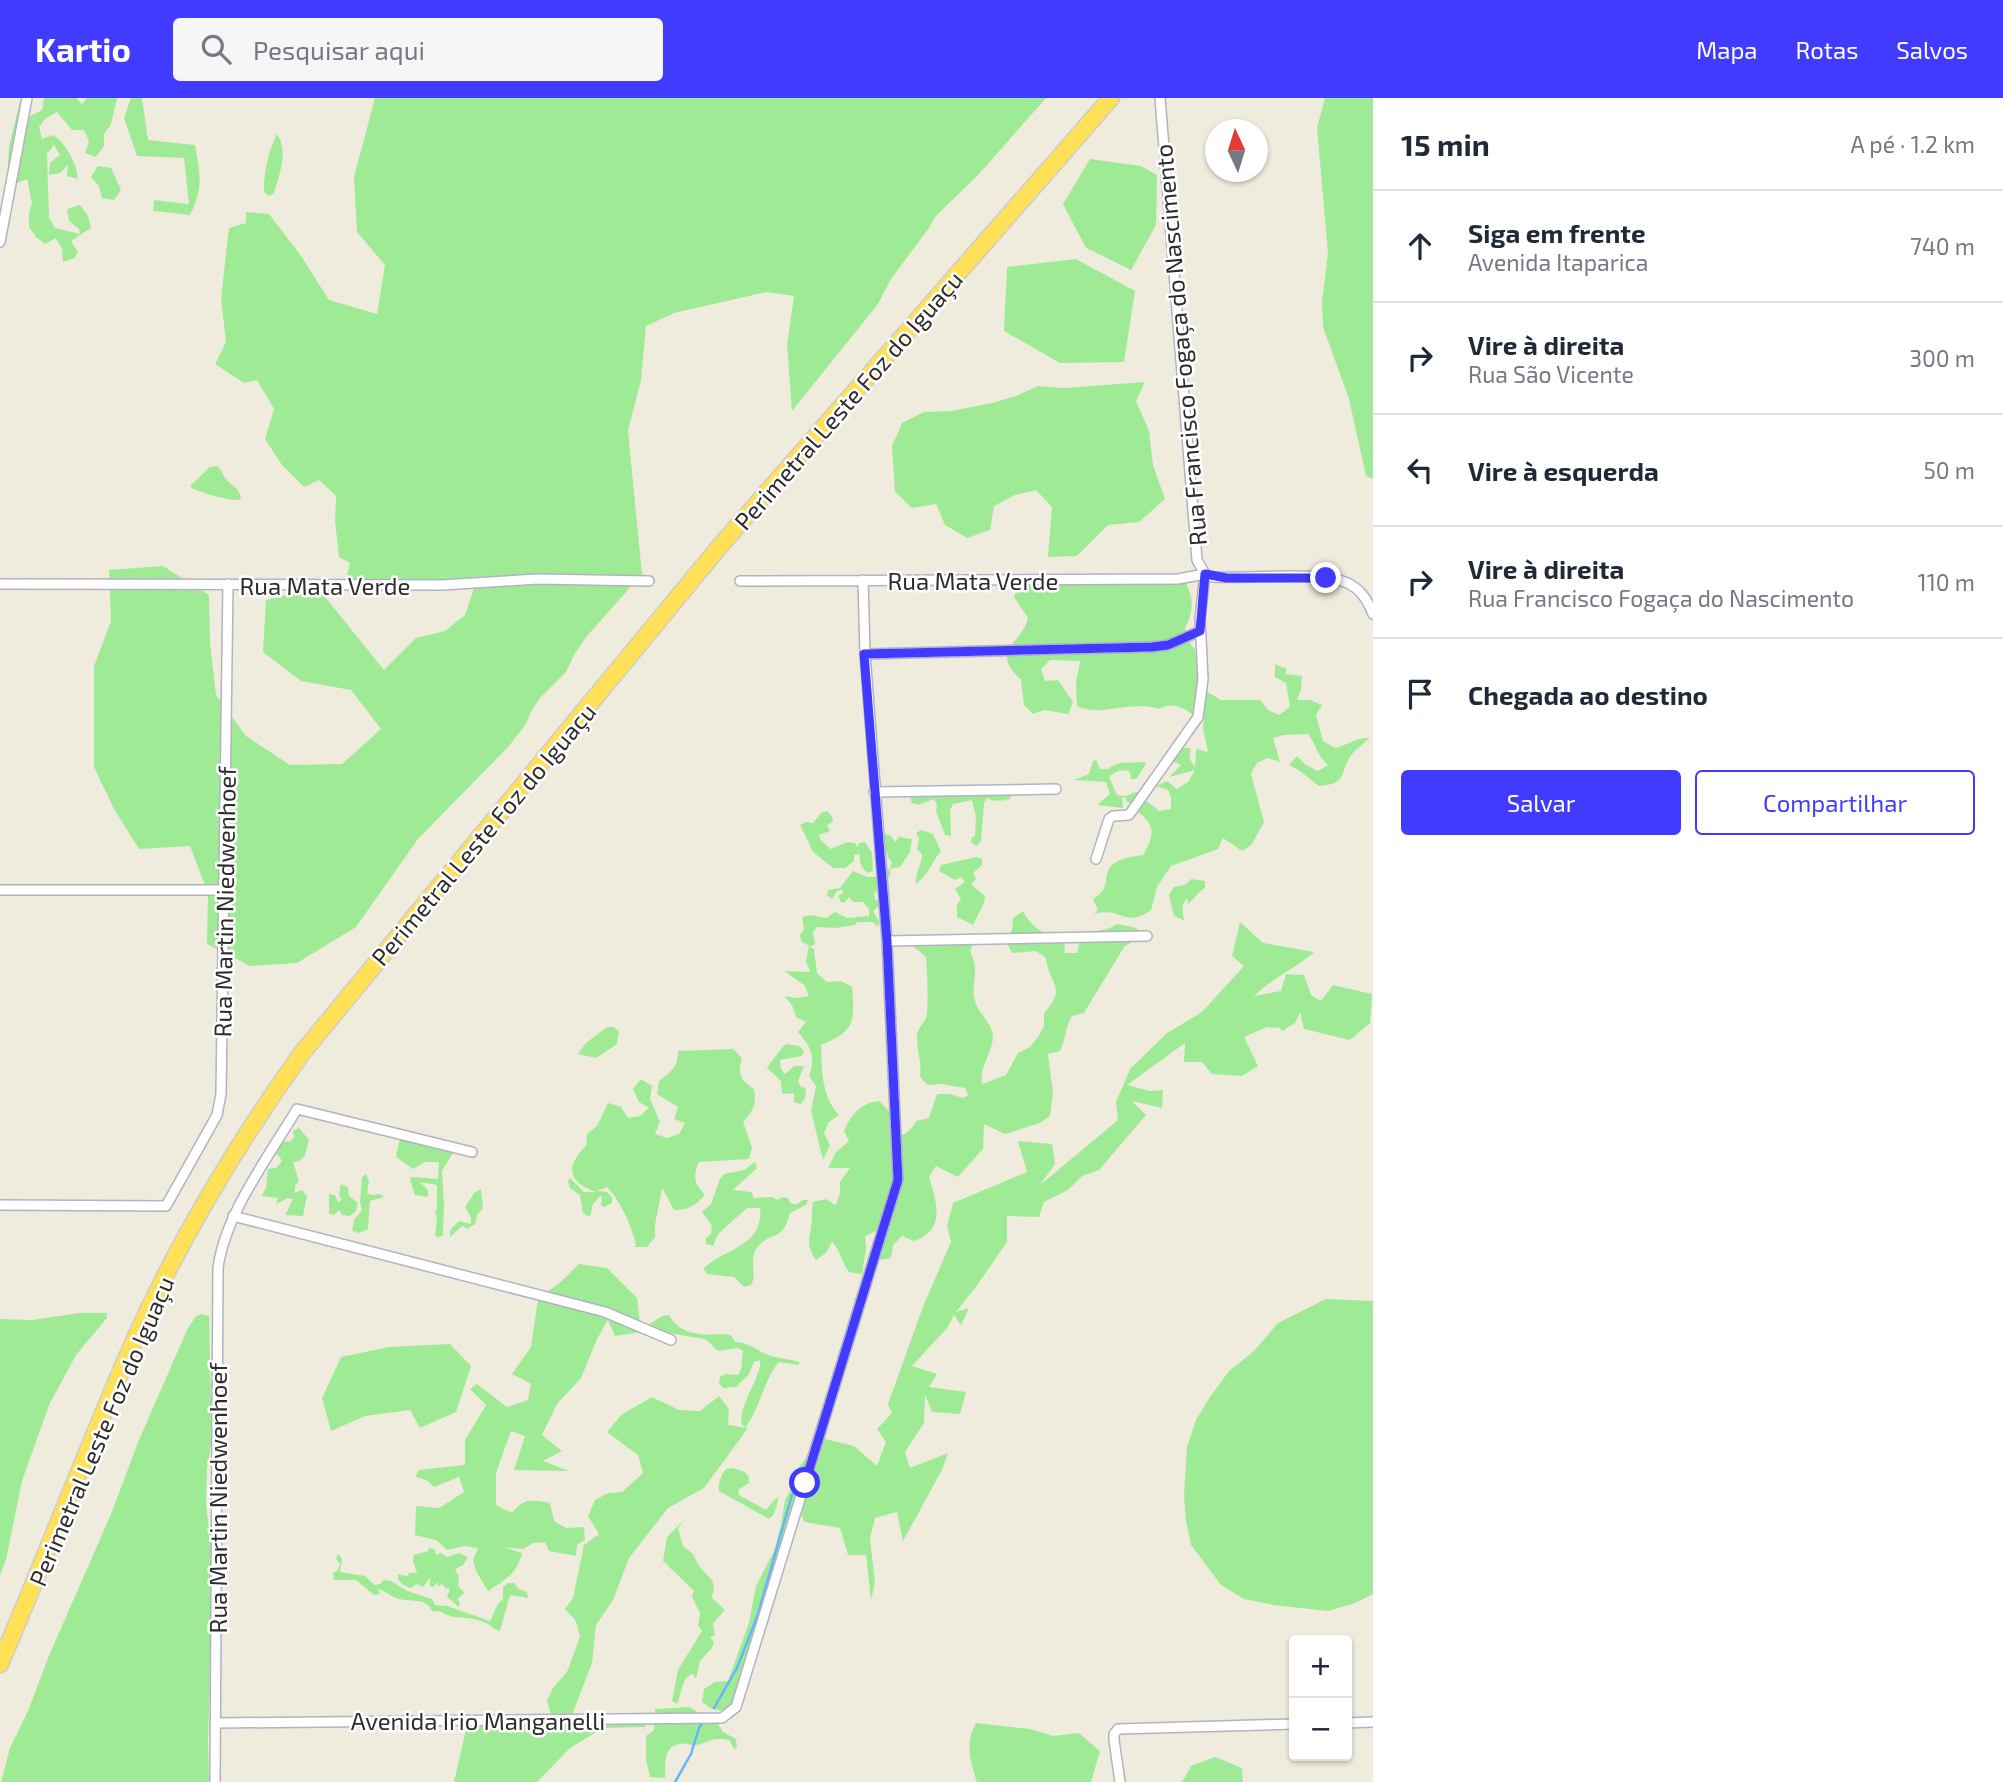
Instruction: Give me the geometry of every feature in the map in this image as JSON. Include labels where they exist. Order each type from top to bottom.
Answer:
[{"type":"highway","name":"Perimetral Leste Foz do Iguaçu","points":[[0,1664],[147,1316],[219,1177],[261,1110],[293,1065],[720,546],[1111,98]]},
{"type":"street","points":[[0,242],[27,98]]},
{"type":"street","name":"Rua Francisco Fogaça do Nascimento","points":[[1160,98],[1197,560],[1205,574],[1213,577],[1303,577],[1343,582],[1365,596],[1373,614]]},
{"type":"street","points":[[1096,859],[1109,819],[1113,816],[1129,815],[1198,717],[1203,679],[1200,631],[1205,574]]},
{"type":"street","name":"Rua Mata Verde","points":[[740,581],[1178,579],[1205,574]]},
{"type":"street","name":"Rua Mata Verde","points":[[0,584],[442,585],[538,579],[649,581]]},
{"type":"street","points":[[863,580],[864,654],[887,941],[1147,936]]},
{"type":"street","name":"Rua Martin Niedwenhoef","points":[[0,1205],[166,1206],[217,1115],[220,1094],[228,584]]},
{"type":"street","points":[[864,654],[1152,647],[1168,645],[1200,631]]},
{"type":"street","points":[[874,792],[1056,789]]},
{"type":"street","points":[[0,890],[224,890]]},
{"type":"street","name":"Avenida Irio Manganelli","points":[[216,1723],[722,1718],[736,1707],[898,1180],[887,941]]},
{"type":"street","name":"Rua Martin Niedwenhoef","points":[[215,1782],[218,1268],[220,1248],[233,1216],[297,1109],[472,1152]]},
{"type":"street","points":[[233,1216],[605,1312],[671,1340]]},
{"type":"street","points":[[1352,1723],[1373,1722]]},
{"type":"street","points":[[1121,1782],[1114,1740],[1118,1729],[1289,1724]]},
{"type":"green space","points":[[44,98],[76,98],[82,104],[87,98],[117,98],[111,124],[104,134],[104,146],[96,157],[85,153],[89,141],[84,130],[72,130],[57,112],[46,118],[39,127],[42,139],[54,135],[67,149],[78,179],[67,176],[68,165],[60,173],[49,175],[50,163],[60,155],[54,145],[47,154],[49,217],[55,228],[80,234],[79,229],[69,221],[67,209],[80,205],[88,216],[91,228],[71,241],[78,252],[75,258],[63,262],[62,249],[56,238],[45,244],[29,227],[32,203],[27,179],[17,183],[12,207],[7,212],[2,208],[6,196],[9,147],[20,101],[29,99],[31,111],[26,115],[25,126],[30,116],[42,110]]},
{"type":"green space","points":[[131,98],[142,98],[148,140],[195,145],[200,180],[190,215],[153,211],[154,200],[189,204],[184,158],[137,156],[124,118]]},
{"type":"green space","points":[[375,98],[1046,98],[979,174],[936,216],[891,279],[878,304],[792,411],[787,345],[794,296],[766,292],[674,313],[646,326],[641,380],[628,431],[642,574],[587,636],[566,672],[540,698],[509,746],[418,839],[356,927],[297,963],[250,966],[207,944],[208,893],[190,846],[139,849],[114,809],[94,767],[94,666],[111,621],[109,570],[163,566],[209,595],[210,644],[216,695],[246,736],[290,765],[342,764],[381,729],[351,690],[301,681],[263,652],[266,600],[317,587],[384,670],[416,638],[445,631],[465,615],[475,585],[362,588],[346,579],[350,563],[339,557],[335,521],[336,496],[319,480],[304,487],[282,465],[265,439],[274,409],[257,380],[244,383],[215,364],[226,342],[221,298],[229,228],[246,223],[246,212],[269,214],[301,256],[329,300],[377,314],[385,265],[357,232],[354,177]]},
{"type":"green space","points":[[1325,98],[1373,98],[1373,479],[1366,476],[1349,399],[1323,327],[1322,302],[1328,253],[1317,128]]},
{"type":"green space","points":[[277,134],[281,141],[282,163],[274,193],[269,196],[264,192],[264,178]]},
{"type":"green space","points":[[1090,159],[1141,166],[1157,175],[1156,225],[1131,270],[1086,248],[1063,204]]},
{"type":"green space","points":[[98,166],[111,168],[121,190],[114,200],[102,198],[99,186],[91,177]]},
{"type":"green space","points":[[1076,259],[1135,291],[1124,362],[1060,363],[1004,331],[1007,267]]},
{"type":"green space","points":[[1145,382],[1136,401],[1149,431],[1153,465],[1165,499],[1139,522],[1108,525],[1077,556],[1048,557],[1052,507],[1036,490],[1015,495],[994,506],[990,530],[967,538],[945,525],[936,504],[912,508],[895,492],[892,446],[902,423],[924,412],[951,411],[992,403],[1038,386],[1064,388]]},
{"type":"green space","points":[[217,466],[239,492],[239,500],[210,495],[190,486],[210,467]]},
{"type":"green space","points":[[1185,582],[1192,605],[1185,628],[1187,639],[1195,650],[1199,687],[1221,700],[1260,700],[1268,710],[1279,715],[1290,707],[1286,683],[1275,677],[1275,664],[1287,669],[1285,674],[1302,676],[1297,700],[1310,700],[1322,705],[1316,715],[1323,741],[1335,748],[1370,738],[1352,754],[1339,780],[1319,786],[1289,765],[1297,756],[1318,771],[1328,765],[1308,734],[1273,738],[1280,762],[1268,758],[1257,763],[1251,774],[1264,822],[1252,844],[1242,851],[1223,838],[1218,849],[1171,866],[1157,887],[1151,910],[1142,915],[1128,918],[1103,912],[1094,914],[1098,910],[1093,899],[1105,887],[1110,868],[1126,858],[1143,855],[1149,843],[1150,827],[1138,812],[1136,800],[1148,802],[1159,811],[1171,809],[1168,790],[1156,786],[1167,781],[1177,789],[1188,782],[1195,770],[1169,777],[1181,765],[1172,761],[1181,748],[1189,748],[1189,758],[1195,767],[1196,749],[1208,752],[1203,729],[1204,716],[1200,706],[1192,714],[1171,706],[1158,709],[1138,706],[1097,710],[1077,706],[1076,683],[1080,661],[1050,660],[1041,669],[1045,681],[1058,680],[1073,702],[1068,714],[1044,710],[1033,714],[1024,705],[1021,680],[1008,661],[1007,654],[1028,618],[1014,597],[1018,586]]},
{"type":"green space","points":[[1096,760],[1100,769],[1107,769],[1119,763],[1146,764],[1136,779],[1131,779],[1130,772],[1124,770],[1109,777],[1117,795],[1142,792],[1130,803],[1125,797],[1122,798],[1123,808],[1097,805],[1110,794],[1106,782],[1074,780],[1089,774],[1093,761]]},
{"type":"green space","points":[[1011,793],[1010,799],[1007,800],[995,801],[987,798],[984,803],[981,841],[977,846],[971,843],[972,837],[975,836],[976,817],[972,800],[953,804],[950,810],[951,836],[945,835],[934,799],[918,805],[912,803],[910,798],[914,794]]},
{"type":"green space","points":[[827,811],[833,822],[827,825],[830,831],[819,835],[821,840],[830,849],[848,842],[855,843],[857,847],[859,843],[865,842],[872,853],[873,871],[868,873],[864,869],[860,854],[854,855],[854,861],[845,868],[833,868],[813,852],[800,825],[813,823],[821,813]]},
{"type":"green space","points":[[921,830],[933,834],[941,851],[925,876],[916,884],[922,854],[917,850],[919,838],[916,833]]},
{"type":"green space","points":[[885,834],[891,836],[895,842],[899,837],[912,839],[910,852],[900,867],[889,869],[891,874],[887,879],[885,871],[890,868],[892,862],[887,852],[884,852],[882,837]]},
{"type":"green space","points":[[976,857],[982,859],[982,865],[973,873],[976,879],[971,884],[985,896],[973,925],[957,917],[957,905],[961,899],[955,889],[965,882],[961,877],[955,880],[939,871],[941,865]]},
{"type":"green space","points":[[853,871],[867,877],[879,877],[879,889],[874,893],[875,900],[878,901],[885,891],[889,891],[889,897],[873,911],[879,921],[878,927],[873,922],[857,922],[855,925],[836,928],[817,927],[813,932],[815,944],[810,947],[814,949],[817,973],[827,982],[841,981],[852,987],[853,999],[852,1017],[847,1030],[821,1045],[826,1091],[839,1115],[829,1122],[824,1133],[830,1145],[823,1160],[811,1111],[816,1086],[809,1076],[812,1058],[798,1032],[806,1022],[796,1017],[792,1005],[784,996],[809,996],[804,985],[784,971],[810,972],[806,961],[809,946],[801,941],[800,935],[804,930],[802,917],[811,915],[826,918],[835,912],[847,918],[869,916],[869,909],[863,902],[853,902],[849,897],[844,903],[841,902],[838,896],[843,893],[842,890],[837,891],[832,899],[827,896],[828,890],[840,888]]},
{"type":"green space","points":[[1191,879],[1205,881],[1205,888],[1188,904],[1187,898],[1185,900],[1185,921],[1174,916],[1169,895],[1174,887],[1185,885]]},
{"type":"green space","points":[[1023,911],[1030,922],[1040,930],[1064,941],[1065,953],[1077,953],[1081,936],[1117,924],[1145,933],[1124,947],[1084,1013],[1072,1016],[1060,1051],[1048,1054],[1053,1092],[1050,1116],[1040,1123],[1005,1134],[984,1124],[983,1149],[958,1177],[936,1166],[929,1177],[935,1196],[935,1223],[924,1236],[914,1241],[902,1236],[893,1245],[891,1258],[879,1260],[887,1226],[865,1236],[862,1274],[849,1272],[832,1242],[826,1253],[816,1260],[809,1243],[813,1202],[825,1199],[836,1205],[840,1182],[850,1168],[828,1168],[836,1152],[849,1141],[844,1131],[857,1110],[879,1101],[889,1111],[890,1136],[899,1136],[909,1131],[916,1121],[929,1118],[937,1094],[963,1098],[968,1095],[965,1088],[928,1085],[920,1077],[917,1038],[927,1014],[926,957],[908,942],[974,941],[970,952],[975,965],[975,1001],[993,1036],[982,1071],[982,1084],[1006,1075],[1018,1053],[1030,1047],[1044,1026],[1044,1013],[1055,997],[1055,986],[1046,958],[1036,951],[1012,953],[1006,941],[1012,930],[1013,918]]},
{"type":"green space","points":[[1240,922],[1263,943],[1314,952],[1254,996],[1281,991],[1286,974],[1304,975],[1311,995],[1321,1001],[1333,985],[1372,994],[1370,1023],[1350,1040],[1304,1029],[1300,1012],[1295,1023],[1282,1031],[1280,1028],[1267,1027],[1244,1037],[1258,1066],[1242,1076],[1212,1074],[1202,1062],[1184,1062],[1185,1043],[1127,1085],[1150,1091],[1163,1090],[1162,1108],[1132,1101],[1146,1115],[1099,1170],[1082,1176],[1068,1190],[1044,1202],[1039,1217],[1007,1216],[1007,1242],[956,1312],[969,1308],[961,1325],[954,1315],[947,1328],[912,1366],[937,1374],[929,1387],[966,1392],[960,1414],[932,1412],[925,1395],[924,1423],[905,1452],[910,1468],[948,1453],[942,1470],[903,1541],[897,1512],[875,1518],[870,1538],[875,1583],[871,1600],[866,1555],[848,1555],[840,1528],[804,1522],[797,1499],[772,1571],[757,1632],[743,1668],[742,1680],[733,1702],[724,1711],[712,1709],[702,1702],[704,1689],[715,1682],[728,1681],[749,1623],[756,1586],[774,1551],[785,1500],[791,1489],[795,1494],[790,1479],[821,1438],[854,1446],[877,1466],[886,1442],[877,1429],[892,1413],[888,1404],[924,1304],[951,1242],[947,1226],[953,1203],[1027,1172],[1018,1141],[1052,1144],[1055,1164],[1040,1185],[1118,1120],[1116,1102],[1130,1069],[1167,1033],[1202,1012],[1244,966],[1232,956]]},
{"type":"green space","points":[[607,1027],[614,1027],[619,1032],[617,1044],[596,1058],[578,1054],[586,1043]]},
{"type":"green space","points":[[786,1044],[799,1046],[804,1051],[802,1056],[780,1060],[785,1074],[794,1066],[804,1066],[798,1081],[801,1087],[806,1088],[801,1104],[794,1102],[794,1093],[782,1093],[781,1081],[767,1068]]},
{"type":"green space","points":[[733,1049],[742,1058],[741,1076],[754,1089],[755,1094],[753,1107],[743,1122],[752,1147],[749,1159],[699,1162],[696,1180],[705,1195],[687,1208],[674,1210],[662,1188],[655,1237],[647,1247],[634,1247],[636,1245],[628,1221],[617,1199],[607,1187],[597,1191],[607,1192],[612,1197],[612,1203],[604,1207],[601,1205],[602,1196],[599,1197],[593,1204],[590,1217],[583,1213],[580,1195],[570,1188],[568,1181],[570,1178],[584,1192],[596,1192],[575,1179],[572,1167],[586,1146],[587,1134],[597,1126],[608,1103],[621,1107],[628,1118],[640,1116],[649,1108],[639,1102],[633,1089],[641,1079],[652,1086],[650,1099],[660,1122],[655,1134],[667,1138],[679,1134],[685,1123],[674,1119],[678,1107],[657,1094],[659,1081],[673,1069],[678,1051]]},
{"type":"green space","points":[[299,1128],[309,1140],[303,1158],[293,1162],[299,1181],[295,1186],[295,1193],[302,1190],[307,1196],[303,1216],[285,1215],[293,1199],[288,1198],[276,1204],[278,1198],[262,1196],[266,1188],[268,1169],[276,1168],[282,1161],[274,1149],[280,1142],[291,1141],[294,1137],[293,1131]]},
{"type":"green space","points":[[400,1138],[453,1153],[442,1171],[443,1236],[435,1236],[437,1185],[420,1182],[428,1190],[428,1197],[415,1195],[410,1179],[438,1179],[439,1162],[425,1162],[413,1169],[396,1157]]},
{"type":"green space","points":[[755,1162],[757,1168],[733,1190],[751,1192],[754,1198],[788,1198],[791,1204],[808,1200],[806,1205],[790,1213],[780,1233],[763,1242],[754,1252],[753,1280],[751,1285],[744,1287],[734,1277],[707,1274],[703,1269],[749,1239],[760,1221],[760,1208],[747,1208],[718,1234],[713,1246],[706,1244],[712,1227],[702,1212],[711,1204],[724,1174],[744,1170]]},
{"type":"green space","points":[[366,1174],[369,1181],[367,1193],[384,1197],[370,1201],[368,1229],[360,1233],[352,1231],[354,1220],[362,1210],[362,1177]]},
{"type":"green space","points":[[341,1184],[348,1187],[349,1196],[358,1203],[356,1211],[350,1216],[342,1215],[339,1210],[334,1215],[329,1214],[329,1194],[335,1195],[338,1202],[342,1200],[339,1195]]},
{"type":"green space","points":[[481,1189],[483,1208],[477,1215],[475,1224],[467,1229],[462,1226],[450,1237],[450,1230],[459,1221],[471,1224],[465,1207],[475,1192]]},
{"type":"green space","points":[[579,1264],[607,1268],[637,1298],[641,1332],[615,1336],[608,1320],[581,1378],[557,1404],[542,1435],[562,1451],[543,1461],[569,1471],[514,1470],[525,1436],[511,1431],[496,1473],[496,1505],[512,1513],[521,1504],[529,1501],[550,1503],[554,1521],[566,1528],[584,1527],[585,1540],[577,1545],[576,1556],[549,1551],[545,1542],[533,1543],[523,1549],[503,1547],[522,1553],[520,1560],[509,1576],[488,1591],[473,1560],[478,1548],[464,1546],[447,1550],[436,1540],[415,1535],[416,1506],[439,1508],[464,1492],[459,1477],[434,1487],[427,1480],[415,1477],[419,1470],[465,1465],[465,1440],[486,1405],[470,1389],[477,1384],[507,1407],[528,1400],[531,1384],[512,1374],[531,1347],[538,1299]]},
{"type":"green space","points":[[1326,1299],[1373,1301],[1373,1594],[1328,1611],[1244,1599],[1221,1585],[1191,1545],[1184,1496],[1187,1447],[1196,1420],[1210,1397],[1229,1371],[1254,1351],[1278,1323]]},
{"type":"green space","points":[[80,1313],[107,1313],[107,1318],[76,1355],[49,1405],[22,1481],[6,1560],[0,1575],[0,1319],[32,1320]]},
{"type":"green space","points":[[669,1315],[687,1331],[727,1334],[732,1336],[735,1342],[799,1362],[799,1365],[777,1364],[755,1412],[746,1427],[743,1426],[742,1412],[760,1367],[760,1360],[754,1362],[749,1374],[736,1387],[723,1388],[719,1383],[720,1377],[725,1374],[738,1375],[743,1351],[738,1348],[718,1351],[705,1339],[656,1331],[646,1326],[662,1316]]},
{"type":"green space","points":[[196,1316],[209,1316],[212,1441],[207,1468],[206,1504],[213,1563],[209,1782],[1,1782],[10,1748],[111,1514],[139,1440],[187,1330]]},
{"type":"green space","points":[[450,1344],[471,1366],[456,1412],[420,1428],[410,1410],[365,1416],[331,1431],[322,1398],[341,1357],[389,1347]]},
{"type":"green space","points":[[719,1396],[729,1409],[728,1425],[748,1428],[704,1488],[668,1508],[629,1558],[613,1600],[596,1625],[592,1663],[572,1715],[551,1715],[547,1700],[567,1672],[580,1637],[576,1621],[565,1609],[573,1598],[584,1545],[599,1534],[588,1516],[595,1500],[608,1493],[622,1492],[643,1473],[638,1455],[607,1432],[621,1415],[652,1397],[679,1410],[700,1411]]},
{"type":"green space","points":[[726,1469],[745,1472],[749,1477],[749,1483],[738,1490],[739,1495],[766,1510],[779,1497],[774,1514],[769,1519],[719,1491],[719,1482]]},
{"type":"green space","points":[[685,1519],[678,1528],[683,1546],[693,1554],[699,1566],[712,1580],[712,1598],[725,1610],[713,1623],[715,1635],[710,1637],[714,1642],[712,1648],[700,1661],[696,1679],[693,1674],[686,1679],[677,1704],[672,1701],[678,1670],[702,1631],[698,1626],[700,1613],[692,1597],[694,1591],[663,1561],[667,1537]]},
{"type":"green space","points":[[429,1548],[435,1549],[436,1555],[441,1553],[447,1557],[459,1553],[468,1557],[463,1565],[455,1569],[459,1577],[458,1586],[465,1593],[458,1598],[459,1607],[447,1597],[450,1589],[442,1584],[438,1587],[438,1582],[433,1587],[430,1586],[430,1578],[423,1587],[417,1584],[411,1588],[398,1579],[398,1574],[406,1576],[408,1573],[417,1573],[414,1555],[428,1551]]},
{"type":"green space","points":[[338,1554],[342,1559],[340,1572],[365,1576],[374,1585],[384,1580],[391,1581],[407,1591],[432,1599],[435,1605],[447,1606],[490,1621],[503,1599],[503,1587],[508,1583],[514,1583],[527,1592],[528,1598],[510,1595],[500,1631],[481,1621],[432,1611],[425,1603],[399,1599],[378,1589],[380,1594],[374,1595],[356,1580],[334,1580],[333,1573],[338,1570],[340,1564],[336,1559]]},
{"type":"green space","points":[[690,1707],[700,1714],[690,1714],[689,1717],[716,1721],[723,1732],[736,1739],[737,1748],[734,1749],[729,1740],[722,1739],[696,1745],[679,1744],[667,1753],[665,1778],[650,1777],[646,1759],[646,1736],[654,1730],[654,1724],[661,1714],[655,1712],[655,1709]]},
{"type":"green space","points":[[645,1721],[646,1727],[603,1728],[570,1748],[537,1782],[454,1782],[467,1725]]},
{"type":"green space","points":[[976,1723],[1030,1729],[1053,1736],[1079,1733],[1100,1751],[1091,1782],[977,1782],[970,1752]]},
{"type":"green space","points":[[1215,1757],[1242,1768],[1243,1782],[1182,1782],[1191,1766]]},
{"type":"waterway","points":[[714,1708],[737,1668],[757,1617],[792,1495],[800,1490]]},
{"type":"waterway","points":[[675,1782],[691,1754],[703,1722]]},
{"type":"route","points":[[805,1483],[898,1180],[887,941],[864,654],[1168,645],[1200,631],[1205,574],[1227,578],[1326,578]]}]
